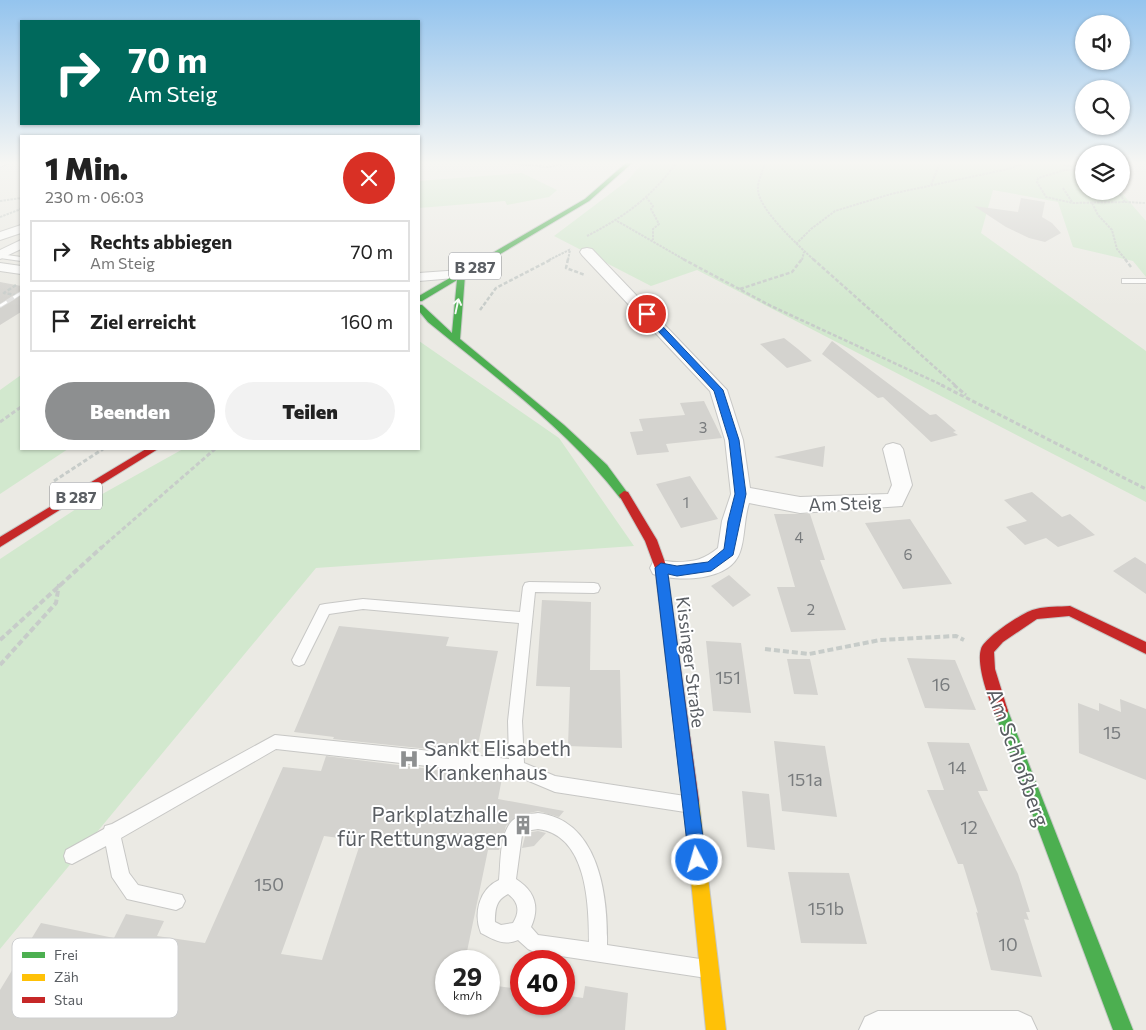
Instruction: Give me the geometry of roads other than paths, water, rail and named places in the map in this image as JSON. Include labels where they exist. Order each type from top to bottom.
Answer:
[{"type":"street","name":"B 287","points":[[420,298],[568,211]]},
{"type":"street","points":[[0,236],[20,229]]},
{"type":"street","points":[[582,246],[718,390],[734,440],[741,494],[733,521],[729,552],[711,567],[677,571],[661,568]]},
{"type":"street","points":[[0,255],[19,250]]},
{"type":"street","points":[[0,267],[20,270]]},
{"type":"street","points":[[420,277],[461,274],[458,306],[454,319],[456,339]]},
{"type":"street","name":"Kissinger Straße","points":[[420,308],[431,320],[568,432],[606,470],[635,510],[655,544],[661,568],[691,805],[716,1030]]},
{"type":"street","name":"Am Steig","points":[[741,494],[800,505],[895,501],[902,485],[893,449]]},
{"type":"street","name":"B 287","points":[[0,542],[151,450]]},
{"type":"street","name":"Am Schloßberg","points":[[1123,1030],[1008,732],[988,669],[987,650],[998,638],[1035,614],[1070,611],[1146,648]]},
{"type":"street","points":[[878,1030],[1018,1030]]},
{"type":"lane","points":[[1125,281],[1146,281]]},
{"type":"lane","points":[[517,768],[515,721],[529,587],[594,588]]},
{"type":"lane","points":[[299,660],[325,609],[363,604],[526,618]]},
{"type":"lane","points":[[72,856],[111,832],[275,742],[517,768],[555,784],[691,805]]},
{"type":"lane","points":[[507,885],[512,844],[517,828],[522,824],[538,820],[551,823],[563,829],[577,844],[591,875],[597,913],[598,953]]},
{"type":"lane","points":[[111,832],[121,878],[133,893],[176,901]]},
{"type":"lane","points":[[507,885],[518,888],[527,903],[521,930],[514,935],[507,936],[495,934],[487,928],[486,909],[490,898],[497,890],[507,885]]},
{"type":"lane","points":[[521,930],[534,944],[709,969]]},
{"type":"railway","points":[[0,306],[20,294]]},
{"type":"place","name":"Sankt Elisabeth Krankenhaus","points":[[409,759]]},
{"type":"place","name":"Parkplatzhalle für Rettungwagen","points":[[523,825]]}]
